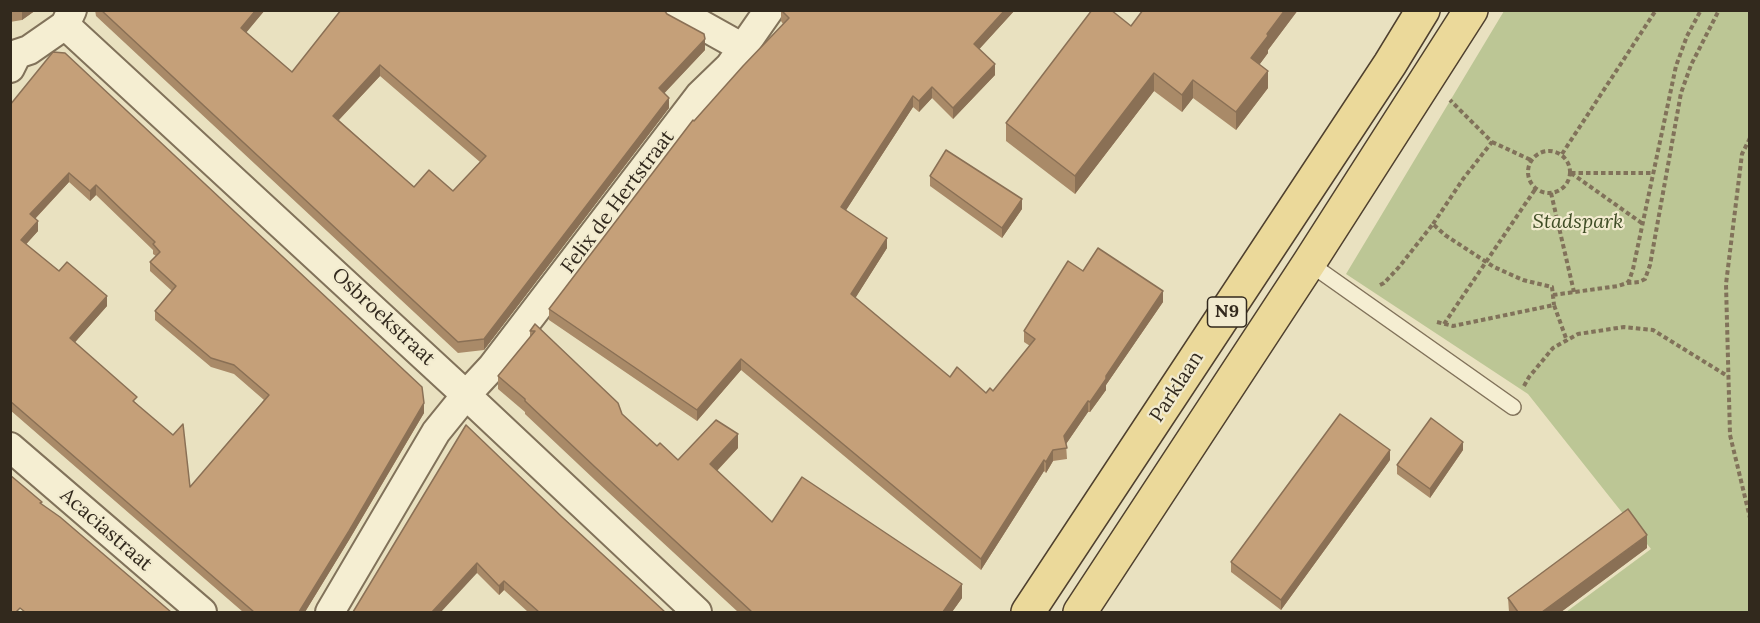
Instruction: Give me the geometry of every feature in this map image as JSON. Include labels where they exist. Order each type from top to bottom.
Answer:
[{"type":"main road","name":"Parklaan","points":[[1028,612],[1390,64],[1423,10]]},
{"type":"main road","name":"N9","points":[[1080,612],[1472,10]]},
{"type":"street","points":[[675,10],[743,48]]},
{"type":"street","name":"Felix de Hertstraat","points":[[330,612],[436,432],[466,394],[492,368],[700,94],[730,66],[769,10]]},
{"type":"street","points":[[10,68],[16,54],[29,50],[69,18]]},
{"type":"street","name":"Osbroekstraat","points":[[69,18],[697,612]]},
{"type":"street","name":"Acaciastraat","points":[[10,447],[202,612]]},
{"type":"lane","points":[[1309,263],[1513,407]]},
{"type":"path","points":[[1562,154],[1656,10]]},
{"type":"path","points":[[1627,284],[1633,269],[1676,66],[1687,36],[1701,10]]},
{"type":"path","points":[[1553,295],[1633,284],[1645,279],[1648,273],[1681,93],[1691,65],[1719,10]]},
{"type":"path","points":[[1445,95],[1492,142],[1531,160]]},
{"type":"path","points":[[1749,138],[1742,154],[1726,284],[1730,435],[1749,518]]},
{"type":"path","points":[[1377,286],[1384,283],[1433,224],[1463,179],[1492,142]]},
{"type":"path","points":[[1571,173],[1566,184],[1551,193],[1536,188],[1529,178],[1529,166],[1536,155],[1549,150],[1562,154],[1567,160],[1571,173],[1642,225]]},
{"type":"path","points":[[1571,173],[1653,173]]},
{"type":"path","points":[[1444,324],[1536,188]]},
{"type":"path","points":[[1551,193],[1574,292]]},
{"type":"path","points":[[1433,224],[1445,235],[1494,267],[1523,280],[1552,286],[1554,305],[1567,340]]},
{"type":"path","points":[[1432,321],[1453,326],[1554,305]]},
{"type":"path","points":[[1513,407],[1529,377],[1553,348],[1578,334],[1624,327],[1653,330],[1729,377]]},
{"type":"green space","name":"Stadspark","points":[[1504,11],[1749,11],[1749,612],[1566,612],[1651,549],[1528,394],[1346,274]]},
{"type":"building","points":[[101,10],[256,10],[241,28],[292,72],[341,10],[664,10],[667,14],[704,34],[705,39],[659,88],[669,98],[484,339],[458,342]],"holes":[[[380,65],[486,156],[453,191],[429,170],[414,187],[333,116]]]},
{"type":"building","points":[[781,10],[1005,10],[974,44],[995,64],[953,108],[932,87],[919,101],[913,96],[841,207],[887,238],[851,294],[950,377],[957,367],[986,393],[990,388],[993,391],[1035,339],[1024,331],[1068,261],[1083,271],[1098,248],[1163,291],[1106,379],[1064,436],[1067,448],[1053,450],[1046,462],[1044,460],[981,559],[741,359],[697,410],[549,309],[693,120],[789,18]]},
{"type":"building","points":[[1092,10],[1111,10],[1131,26],[1143,10],[1285,10],[1251,58],[1268,71],[1236,112],[1193,80],[1182,95],[1154,73],[1075,176],[1006,123]]},
{"type":"building","points":[[53,52],[65,53],[422,387],[424,403],[299,612],[254,612],[10,401],[10,105]],"holes":[[[69,173],[90,191],[96,185],[155,242],[153,244],[160,252],[150,262],[176,286],[155,311],[211,358],[234,365],[269,395],[190,487],[183,424],[173,435],[133,401],[137,397],[70,338],[107,296],[67,262],[59,271],[21,240],[38,221],[30,214]]]},
{"type":"building","points":[[946,150],[1022,199],[1002,228],[930,176]]},
{"type":"building","points":[[535,324],[618,403],[622,414],[657,446],[660,443],[678,460],[716,420],[738,434],[710,464],[772,522],[802,477],[962,584],[943,612],[752,612],[498,376],[535,331],[530,331]]},
{"type":"building","points":[[1340,414],[1390,450],[1281,600],[1231,562]]},
{"type":"building","points":[[1431,418],[1463,442],[1430,489],[1397,465]]},
{"type":"building","points":[[466,425],[665,612],[539,612],[504,581],[499,586],[477,563],[432,612],[353,612]]},
{"type":"building","points":[[10,475],[42,502],[40,503],[60,517],[171,612],[25,612],[20,608],[16,612],[10,612]]},
{"type":"building","points":[[1628,509],[1647,535],[1542,612],[1518,612],[1508,598]]}]
